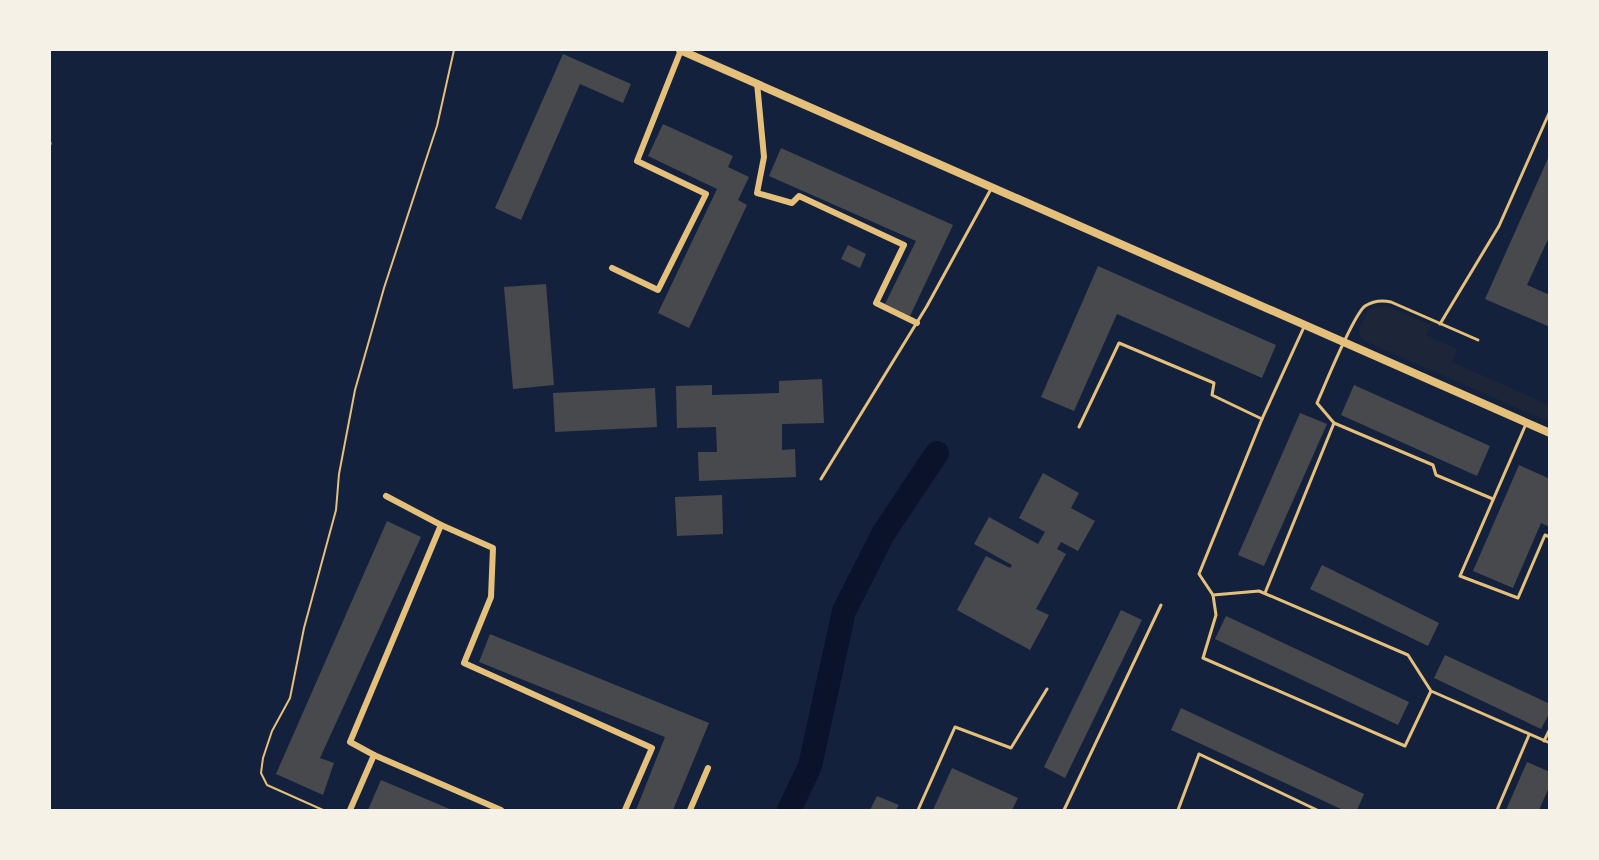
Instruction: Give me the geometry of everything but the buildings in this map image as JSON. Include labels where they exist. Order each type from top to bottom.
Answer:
[{"type":"street","points":[[612,268],[658,290],[706,194],[638,161],[681,50],[1550,433]]},
{"type":"street","points":[[757,83],[764,157],[757,193],[792,203],[799,196],[904,245],[876,303],[916,323]]},
{"type":"street","points":[[386,496],[441,525],[493,548],[491,597],[464,663],[652,748],[625,810]]},
{"type":"street","points":[[441,525],[350,742],[374,755],[501,810]]},
{"type":"street","points":[[350,810],[374,755]]},
{"type":"street","points":[[690,810],[708,768]]},
{"type":"lane","points":[[1440,324],[1499,226],[1550,111]]},
{"type":"lane","points":[[821,480],[916,323],[992,187]]},
{"type":"lane","points":[[1550,259],[1550,268]]},
{"type":"lane","points":[[1478,340],[1391,302],[1370,303],[1358,312],[1317,403],[1334,423],[1433,465],[1436,475],[1492,500]]},
{"type":"lane","points":[[1305,325],[1263,419],[1199,574],[1213,595],[1216,615],[1203,658],[1405,746],[1431,691]]},
{"type":"lane","points":[[1079,427],[1119,342],[1214,383],[1212,395],[1263,419]]},
{"type":"lane","points":[[1265,594],[1334,423]]},
{"type":"lane","points":[[1526,423],[1460,576],[1518,598],[1545,535],[1550,537]]},
{"type":"lane","points":[[1213,595],[1259,591],[1408,655],[1431,691],[1550,744]]},
{"type":"lane","points":[[1064,810],[1161,606]]},
{"type":"lane","points":[[918,810],[955,728],[1011,748],[1047,688]]},
{"type":"lane","points":[[1544,741],[1550,729]]},
{"type":"lane","points":[[1497,810],[1529,735]]},
{"type":"lane","points":[[1178,810],[1199,754],[1317,810]]},
{"type":"path","points":[[323,810],[267,785],[263,779],[261,767],[272,731],[290,698],[304,628],[336,510],[339,474],[355,390],[384,288],[437,126],[454,50]]},
{"type":"shaded area","points":[[1379,306],[1388,306],[1431,325],[1426,335],[1457,349],[1452,362],[1549,405],[1549,422],[1365,341],[1360,336],[1359,328],[1367,311]]},
{"type":"waterway","points":[[789,810],[810,766],[844,611],[883,534],[937,453]]}]
